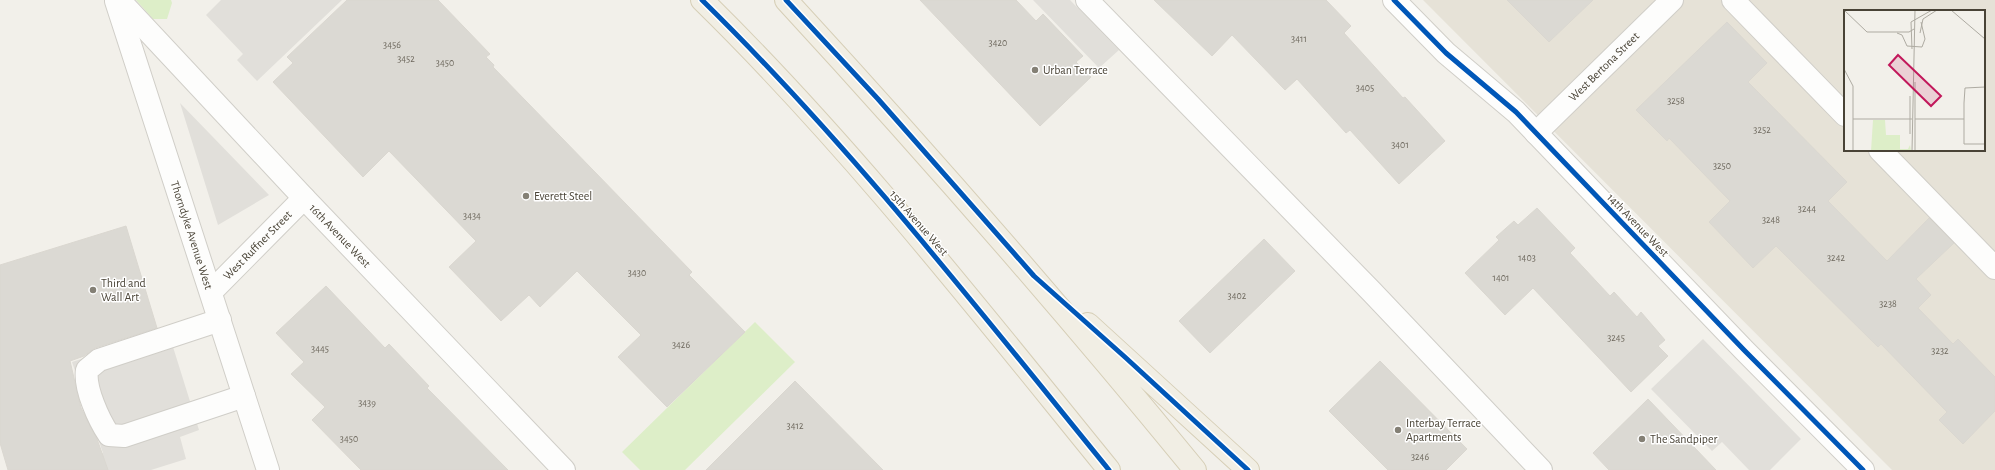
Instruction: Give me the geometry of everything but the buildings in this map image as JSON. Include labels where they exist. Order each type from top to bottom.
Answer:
[{"type":"main road","name":"15th Avenue West","points":[[702,0],[837,143],[928,249],[1109,470]]},
{"type":"main road","points":[[786,0],[878,99],[1034,276],[1195,470]]},
{"type":"main road","points":[[1034,276],[1248,470]]},
{"type":"street","name":"16th Avenue West","points":[[117,0],[564,470]]},
{"type":"street","name":"Thorndyke Avenue West","points":[[117,0],[268,470]]},
{"type":"street","points":[[1087,0],[1371,291],[1541,470]]},
{"type":"street","name":"14th Avenue West","points":[[1394,0],[1446,53],[1516,112],[1744,350],[1863,470]]},
{"type":"street","name":"West Bertona Street","points":[[1536,133],[1672,0]]},
{"type":"street","points":[[1733,0],[1844,113]]},
{"type":"street","points":[[1881,151],[1995,268]]},
{"type":"street","name":"West Ruffner Street","points":[[211,292],[304,198]]},
{"type":"street","points":[[220,320],[99,360],[87,370],[86,378],[101,423],[109,435],[124,436],[244,396]]},
{"type":"shaded area","points":[[221,0],[342,0],[257,81],[237,60],[243,54],[206,15]]},
{"type":"shaded area","points":[[1033,0],[1070,0],[1119,50],[1099,68]]},
{"type":"shaded area","points":[[1423,0],[1995,0],[1995,470],[1892,470]]},
{"type":"shaded area","points":[[180,103],[269,195],[218,225]]},
{"type":"shaded area","points":[[168,331],[199,430],[180,437],[186,459],[151,470],[51,470],[103,453],[72,362]]},
{"type":"shaded area","points":[[1703,339],[1801,439],[1770,470],[1749,470],[1722,442],[1712,451],[1651,389]]},
{"type":"green space","points":[[136,0],[171,0],[172,3],[167,19],[153,19]]},
{"type":"green space","points":[[755,322],[795,362],[685,470],[640,470],[622,452]]},
{"type":"cycle path","points":[[702,0],[757,55],[861,170],[962,289],[1109,470]]},
{"type":"cycle path","points":[[786,0],[878,99],[1034,276],[1248,470]]},
{"type":"cycle path","points":[[1394,0],[1446,53],[1516,112],[1744,350],[1863,470]]},
{"type":"place","name":"Urban Terrace","points":[[1035,70]]},
{"type":"place","name":"Everett Steel","points":[[526,196]]},
{"type":"place","name":"Third and Wall Art","points":[[93,290]]},
{"type":"place","name":"Interbay Terrace Apartments","points":[[1398,430]]},
{"type":"place","name":"The Sandpiper","points":[[1642,439]]}]
